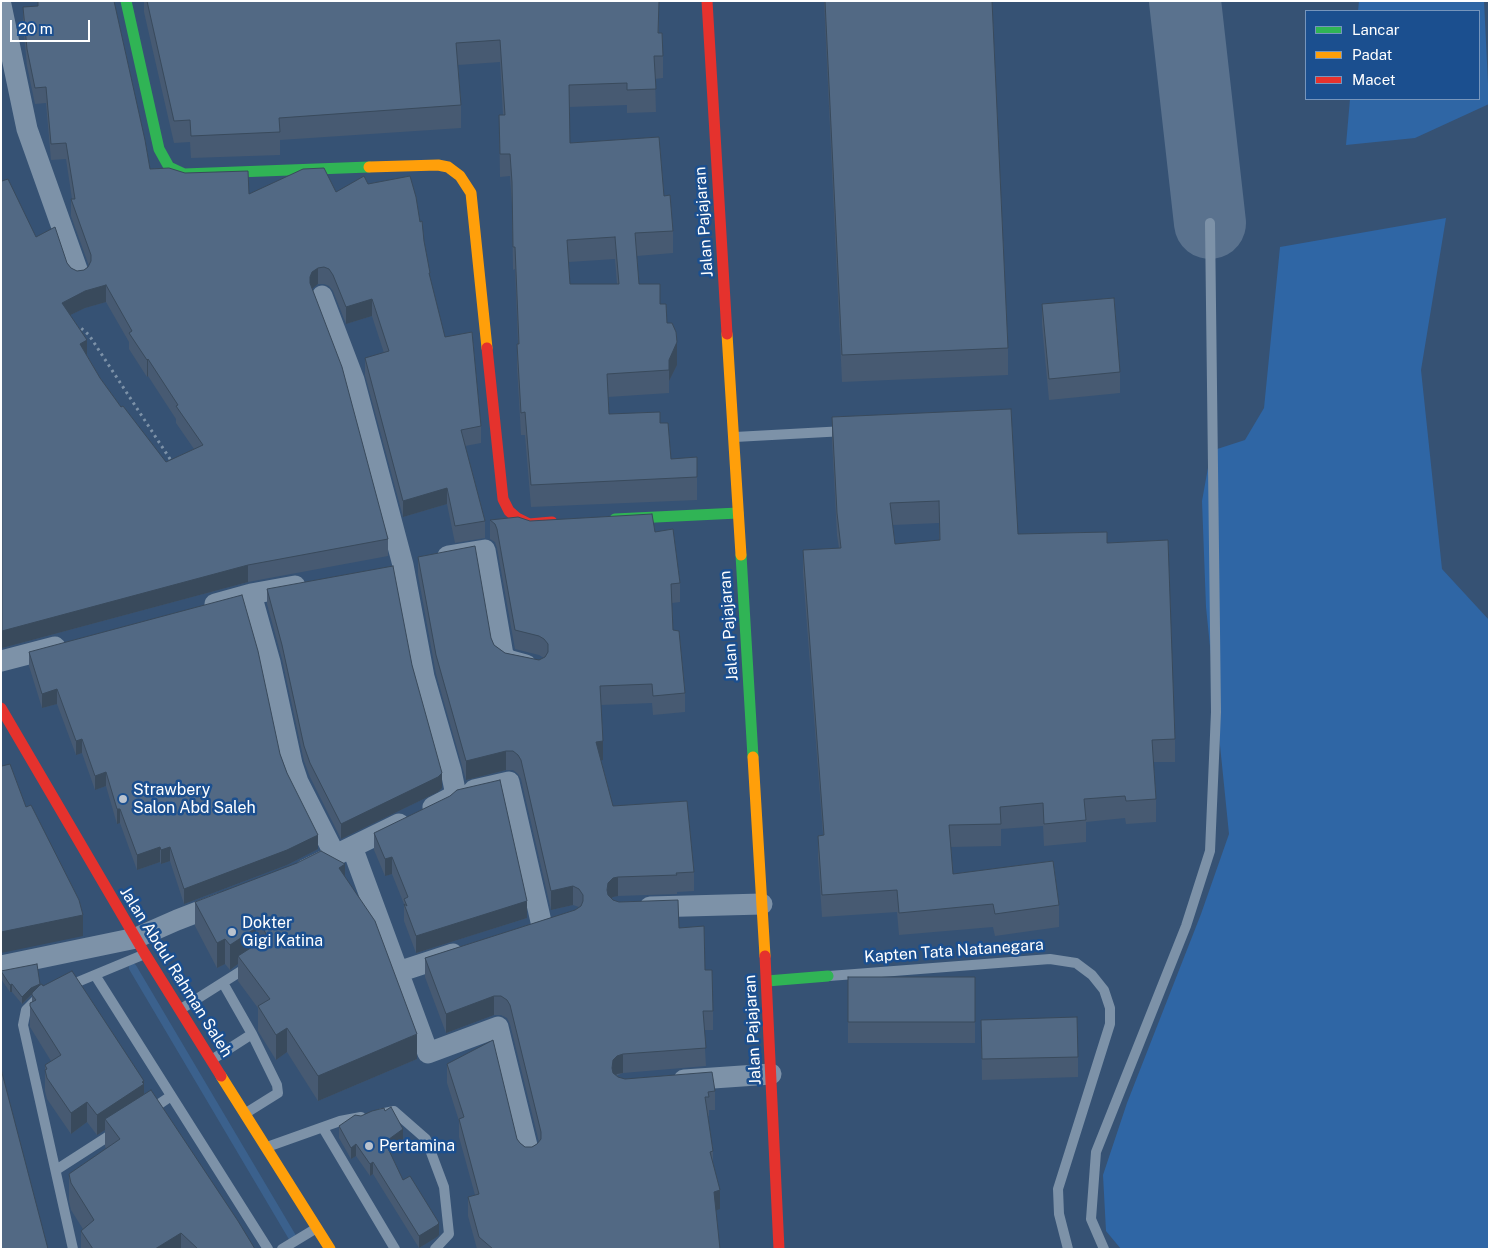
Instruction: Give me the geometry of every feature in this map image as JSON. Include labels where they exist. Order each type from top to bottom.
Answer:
[{"type":"main road","points":[[126,1],[159,149],[170,167],[184,174],[438,164],[448,167],[460,176],[471,192],[503,500],[517,518],[529,524],[559,522]]},
{"type":"main road","name":"Jalan Pajajaran","points":[[707,1],[767,981],[778,1249]]},
{"type":"main road","points":[[599,520],[738,513]]},
{"type":"main road","name":"Jalan Abdul Rahman Saleh","points":[[1,708],[140,946],[330,1249]]},
{"type":"main road","name":"Kapten Tata Natanegara","points":[[767,981],[828,976]]},
{"type":"street","points":[[1,5],[27,129],[79,275]]},
{"type":"street","points":[[322,296],[354,380],[411,564],[424,677],[456,795]]},
{"type":"street","points":[[411,564],[485,550],[503,655],[508,660],[536,667]]},
{"type":"street","points":[[195,609],[251,594],[318,582]]},
{"type":"street","points":[[251,594],[270,662],[292,764],[302,790],[343,851],[398,972],[428,1053],[498,1028],[529,1154]]},
{"type":"street","points":[[1,661],[73,642]]},
{"type":"street","points":[[283,880],[445,802],[450,796],[509,782],[533,929],[564,919]]},
{"type":"street","points":[[1,966],[140,946],[177,920],[239,896]]},
{"type":"street","points":[[628,908],[762,904]]},
{"type":"street","points":[[398,972],[470,949]]},
{"type":"street","points":[[663,1082],[771,1074]]},
{"type":"lane","points":[[1104,1249],[1091,1219],[1096,1152],[1186,926],[1210,851],[1216,712],[1210,223]]},
{"type":"lane","points":[[734,437],[851,431]]},
{"type":"lane","points":[[73,1249],[23,1025],[26,1010],[36,1000],[95,975],[140,946]]},
{"type":"lane","points":[[180,1010],[259,959]]},
{"type":"lane","name":"Kapten Tata Natanegara","points":[[828,976],[1050,959],[1076,963],[1092,975],[1104,990],[1110,1008],[1110,1024],[1058,1189],[1059,1214],[1068,1249]]},
{"type":"lane","points":[[95,975],[268,1249]]},
{"type":"lane","points":[[223,983],[252,1034],[277,1085],[278,1093],[245,1114]]},
{"type":"lane","points":[[212,1060],[252,1034]]},
{"type":"lane","points":[[138,1117],[171,1096]]},
{"type":"lane","points":[[266,1147],[340,1121],[394,1111],[426,1139],[444,1186],[449,1234],[435,1249]]},
{"type":"lane","points":[[56,1170],[122,1128]]},
{"type":"lane","points":[[323,1128],[395,1249]]},
{"type":"lane","points":[[282,1249],[317,1227]]},
{"type":"path","points":[[70,327],[81,328],[89,335],[177,470]]},
{"type":"shaded area","points":[[1359,1],[1484,1],[1489,104],[1415,138],[1346,145],[1350,100],[1480,100],[1480,10],[1358,10]]},
{"type":"shaded area","points":[[1446,218],[1421,370],[1442,569],[1489,620],[1489,1249],[1121,1249],[1106,1231],[1103,1175],[1127,1103],[1201,914],[1229,834],[1206,607],[1202,501],[1211,451],[1245,440],[1264,408],[1280,247]]},
{"type":"building","points":[[38,1],[114,1],[150,169],[169,168],[185,173],[248,171],[249,194],[303,169],[324,168],[336,192],[364,176],[368,184],[410,176],[420,222],[422,221],[429,273],[445,337],[472,332],[481,426],[461,430],[485,521],[455,526],[447,488],[403,501],[365,358],[389,351],[372,299],[346,307],[329,269],[324,267],[318,268],[312,272],[310,283],[342,367],[388,539],[248,565],[2,631],[1,179],[2,181],[8,179],[36,237],[55,227],[67,263],[71,268],[77,271],[84,270],[91,261],[91,255],[71,199],[75,199],[66,143],[51,144],[46,87],[35,88],[27,49],[23,7],[38,6]],"holes":[[[106,285],[132,331],[129,333],[148,359],[178,405],[176,406],[203,445],[166,462],[100,378],[80,344],[87,340],[62,303],[85,291]]]},
{"type":"building","points":[[147,1],[659,1],[658,33],[662,33],[663,56],[654,56],[656,89],[627,90],[627,83],[569,85],[570,143],[659,137],[664,196],[670,195],[673,231],[635,233],[639,284],[660,284],[660,304],[666,304],[667,323],[672,323],[676,332],[677,342],[669,360],[669,370],[607,374],[609,414],[660,412],[660,423],[668,423],[671,459],[697,457],[697,477],[531,485],[525,412],[521,413],[510,154],[500,154],[499,115],[505,115],[500,40],[456,43],[461,105],[279,118],[280,132],[191,136],[190,120],[174,121]],"holes":[[[615,237],[619,284],[570,284],[567,240]]]},
{"type":"building","points":[[825,1],[992,1],[1008,348],[842,355]]},
{"type":"building","points":[[1114,298],[1120,372],[1049,379],[1042,304]]},
{"type":"building","points":[[1011,409],[1018,534],[1107,532],[1107,543],[1168,540],[1175,739],[1152,740],[1156,799],[1126,801],[1125,796],[1084,799],[1086,820],[1044,824],[1043,803],[1000,807],[1001,824],[949,825],[953,874],[1053,861],[1059,905],[995,914],[993,904],[899,913],[897,890],[822,895],[818,836],[824,835],[803,550],[841,548],[837,513],[832,417]],"holes":[[[939,501],[940,540],[895,544],[890,503]]]},
{"type":"building","points":[[652,514],[655,532],[673,529],[680,583],[671,584],[673,630],[679,631],[685,693],[653,696],[652,684],[600,686],[603,741],[596,742],[613,806],[687,801],[694,872],[676,873],[677,875],[613,878],[608,883],[607,890],[608,895],[613,900],[619,902],[678,900],[679,928],[704,926],[705,970],[712,970],[713,1011],[703,1011],[706,1048],[623,1054],[613,1060],[612,1068],[613,1073],[625,1079],[712,1072],[715,1091],[708,1092],[709,1097],[705,1097],[713,1151],[710,1152],[720,1190],[714,1192],[720,1249],[493,1249],[479,1237],[468,1197],[479,1194],[459,1119],[464,1117],[447,1064],[493,1040],[517,1139],[525,1147],[532,1147],[541,1139],[541,1132],[510,1005],[507,1000],[501,996],[494,996],[446,1014],[425,958],[575,910],[581,906],[583,895],[579,889],[573,886],[551,891],[521,760],[518,755],[513,751],[506,751],[466,761],[436,655],[418,557],[475,546],[491,638],[494,645],[505,653],[539,660],[545,657],[548,652],[548,644],[539,636],[515,630],[497,529],[490,520],[518,517],[530,521]]},
{"type":"building","points":[[393,566],[412,665],[442,773],[438,777],[341,824],[310,763],[304,746],[282,645],[267,589]]},
{"type":"building","points":[[242,595],[258,651],[280,754],[287,773],[318,835],[287,850],[184,889],[170,847],[161,850],[160,847],[137,855],[120,809],[117,809],[106,772],[95,776],[82,739],[76,741],[57,689],[42,694],[29,652]]},
{"type":"building","points":[[1,762],[2,766],[10,764],[26,807],[31,805],[79,900],[83,915],[1,932]]},
{"type":"building","points":[[500,780],[527,901],[416,936],[404,904],[407,906],[404,899],[408,897],[392,857],[385,859],[374,833],[450,796],[457,790]]},
{"type":"building","points":[[321,851],[345,864],[339,868],[375,921],[417,1034],[318,1076],[287,1028],[276,1035],[258,1006],[270,999],[238,956],[263,940],[266,934],[264,930],[256,928],[230,945],[225,939],[217,943],[195,902],[297,863]]},
{"type":"building","points":[[37,964],[40,984],[31,988],[22,997],[12,984],[10,985],[1,971]]},
{"type":"building","points":[[72,971],[144,1081],[142,1082],[144,1084],[97,1115],[87,1102],[71,1113],[47,1078],[45,1065],[61,1055],[30,1006],[30,1003],[36,1000],[32,993],[40,985],[42,984],[43,986]]},
{"type":"building","points":[[848,977],[975,977],[975,1022],[848,1022]]},
{"type":"building","points":[[1077,1017],[1078,1057],[982,1059],[981,1020]]},
{"type":"building","points":[[1,1069],[48,1249],[1,1249]]},
{"type":"building","points":[[151,1090],[255,1249],[198,1249],[181,1233],[155,1249],[93,1249],[81,1231],[94,1220],[71,1183],[69,1174],[120,1139],[105,1119]]},
{"type":"building","points":[[391,1107],[403,1129],[385,1142],[403,1180],[410,1176],[439,1223],[419,1236],[373,1162],[370,1164],[356,1144],[351,1148],[339,1126],[355,1115],[361,1116],[384,1108],[385,1111]]},
{"type":"waterway","points":[[133,968],[294,1240]]},
{"type":"taxiway","points":[[1185,1],[1210,223]]},
{"type":"traffic: fast","points":[[126,1],[159,149],[169,167],[184,174],[369,167]]},
{"type":"traffic: fast","points":[[615,519],[738,513]]},
{"type":"traffic: fast","points":[[741,555],[753,757]]},
{"type":"traffic: fast","points":[[767,981],[828,976]]},
{"type":"traffic: slow","points":[[369,167],[438,165],[448,167],[460,176],[471,193],[487,348]]},
{"type":"traffic: slow","points":[[727,334],[741,555]]},
{"type":"traffic: slow","points":[[753,757],[765,956]]},
{"type":"traffic: slow","points":[[221,1076],[330,1249]]},
{"type":"traffic: jam","points":[[707,1],[727,334]]},
{"type":"traffic: jam","points":[[487,348],[503,499],[509,511],[517,518],[529,524],[552,522]]},
{"type":"traffic: jam","points":[[1,708],[145,954],[221,1076]]},
{"type":"traffic: jam","points":[[765,956],[779,1249]]},
{"type":"place","name":"Strawbery Salon Abd Saleh","points":[[123,799]]},
{"type":"place","name":"Dokter Gigi Katina","points":[[232,932]]},
{"type":"place","name":"Pertamina","points":[[369,1146]]}]
